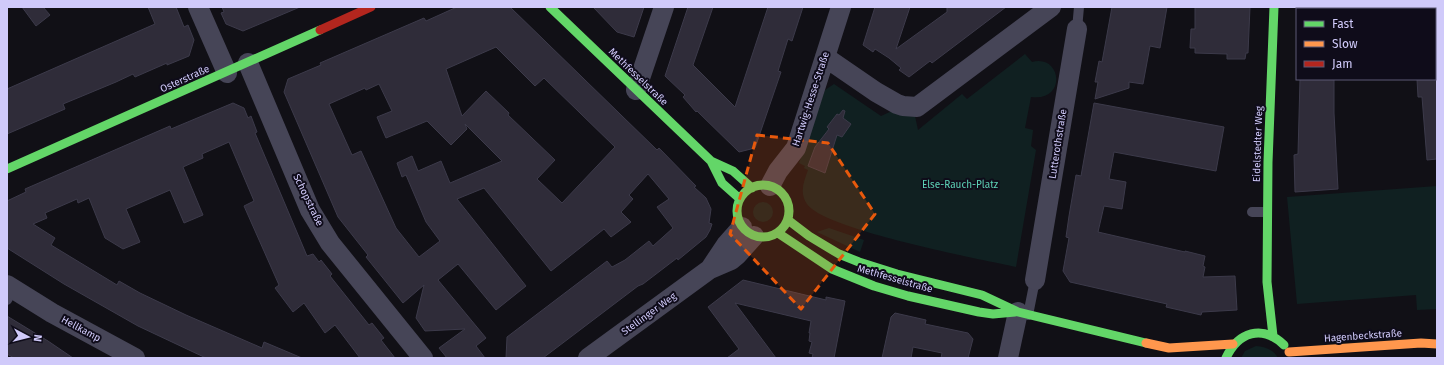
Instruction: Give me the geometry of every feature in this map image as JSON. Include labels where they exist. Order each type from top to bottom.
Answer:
[{"type":"street","points":[[198,7],[227,73]]},
{"type":"street","name":"Osterstraße","points":[[7,169],[227,73],[372,7]]},
{"type":"street","name":"Methfesselstraße","points":[[550,7],[711,161],[733,171],[761,187],[780,192],[785,197],[789,209],[788,220],[809,236],[839,254],[897,274],[982,295],[1023,314],[1169,348],[1233,344]]},
{"type":"street","points":[[636,90],[664,7]]},
{"type":"street","name":"Hartwig-Hesse-Straße","points":[[761,187],[778,172],[796,148],[841,7]]},
{"type":"street","points":[[825,57],[876,92],[897,104],[916,107],[1052,7]]},
{"type":"street","name":"Eidelstedter Weg","points":[[1273,336],[1267,282],[1267,212],[1274,7]]},
{"type":"street","name":"Lutterothstraße","points":[[1035,280],[1077,29]]},
{"type":"street","name":"Schopstraße","points":[[248,63],[310,210],[330,243],[423,358]]},
{"type":"street","name":"Methfesselstraße","points":[[711,161],[722,183],[740,199]]},
{"type":"street","points":[[761,187],[746,191],[740,199],[737,206],[738,221],[748,232],[767,237],[778,233],[785,226],[788,220]]},
{"type":"street","name":"Stellinger Weg","points":[[588,358],[710,269],[726,244],[748,232]]},
{"type":"street","name":"Methfesselstraße","points":[[778,233],[838,272],[873,286],[979,312],[993,314],[1023,314]]},
{"type":"street","name":"Eidelstedter Weg","points":[[1260,307],[1267,282]]},
{"type":"street","name":"Hellkamp","points":[[9,292],[52,313],[135,358]]},
{"type":"street","points":[[1008,358],[1023,314]]},
{"type":"street","points":[[1226,358],[1233,344],[1255,330],[1273,336],[1283,342],[1290,355]]},
{"type":"street","name":"Hagenbeckstraße","points":[[1290,355],[1415,344],[1437,344]]},
{"type":"street","name":"Methfesselstraße","points":[[1169,348],[1181,355]]},
{"type":"lane","name":"Lutterothstraße","points":[[1077,29],[1079,7]]},
{"type":"lane","points":[[1252,212],[1267,212]]},
{"type":"lane","points":[[1023,314],[1035,280]]},
{"type":"highlighted area","points":[[757,135],[828,143],[875,214],[801,309],[730,234]]},
{"type":"green space","name":"Else-Rauch-Platz","points":[[1025,54],[1032,62],[1042,61],[1050,65],[1056,78],[1055,86],[1051,93],[1043,97],[1031,97],[1025,128],[1033,130],[1031,146],[1036,150],[1016,267],[905,242],[842,224],[820,214],[807,204],[803,191],[808,170],[804,168],[805,166],[799,163],[825,90],[834,84],[881,116],[894,110],[915,116],[918,130],[962,94],[967,99]]},
{"type":"green space","points":[[1437,186],[1437,309],[1417,310],[1416,295],[1297,304],[1287,197]]},
{"type":"green space","points":[[763,202],[770,205],[773,212],[770,219],[763,222],[756,219],[753,212],[756,205]]},
{"type":"green space","points":[[829,228],[864,240],[860,252],[817,232]]},
{"type":"green space","points":[[1256,346],[1263,347],[1274,352],[1278,358],[1241,358],[1245,351]]},
{"type":"building","points":[[22,7],[43,7],[50,15],[36,26]]},
{"type":"building","points":[[148,7],[176,7],[184,27],[188,25],[194,40],[189,56],[167,65],[167,63],[135,77],[133,74],[63,104],[65,109],[7,134],[7,89],[155,24]]},
{"type":"building","points":[[222,7],[300,7],[243,31],[226,24],[221,13],[224,12]]},
{"type":"building","points":[[457,7],[510,7],[657,150],[659,148],[696,186],[694,187],[706,198],[711,209],[709,223],[712,224],[706,237],[678,260],[677,258],[643,284],[638,286],[543,358],[506,358],[507,337],[607,261],[612,267],[625,260],[649,241],[653,246],[673,228],[657,207],[669,199],[648,174],[629,195],[633,199],[621,212],[631,222],[611,237],[604,229],[551,271],[484,188],[457,199],[526,286],[496,310],[458,264],[438,280],[486,338],[476,346],[485,358],[447,358],[439,348],[465,329],[425,331],[416,318],[424,285],[403,303],[366,257],[368,255],[338,217],[284,92],[288,79],[321,65],[320,63],[424,18],[426,21]],"holes":[[[496,47],[535,86],[544,78],[615,147],[562,203],[537,179],[555,160],[508,115],[509,113],[486,91],[462,116],[446,69]],[[379,84],[392,111],[377,117],[386,138],[427,121],[451,145],[467,129],[465,124],[502,161],[450,183],[441,161],[418,171],[412,156],[397,163],[402,177],[406,175],[426,222],[440,241],[419,257],[396,228],[361,151],[352,155],[329,104],[365,88],[366,90]]]},
{"type":"building","points":[[593,7],[644,7],[634,37],[617,32]]},
{"type":"building","points":[[688,7],[713,7],[693,65],[735,107],[768,7],[803,7],[792,41],[788,39],[778,71],[781,72],[755,148],[739,152],[697,111],[696,112],[683,97],[685,95],[665,76]]},
{"type":"building","points":[[875,7],[910,7],[896,49],[947,12],[947,7],[1006,7],[932,63],[930,61],[909,77],[899,70],[901,68],[889,58],[875,49],[873,52],[863,45]]},
{"type":"building","points":[[1112,7],[1167,7],[1160,48],[1150,46],[1143,84],[1129,82],[1129,88],[1095,99],[1098,82],[1095,82],[1099,61],[1102,62]]},
{"type":"building","points":[[1195,7],[1250,7],[1248,53],[1246,53],[1245,59],[1227,59],[1227,54],[1195,53],[1195,48],[1190,48],[1191,29],[1195,29]]},
{"type":"building","points":[[1437,79],[1437,159],[1427,160],[1422,97],[1418,97],[1417,80]]},
{"type":"building","points":[[1300,80],[1334,80],[1334,113],[1338,189],[1295,192],[1294,155],[1298,154]]},
{"type":"building","points":[[233,103],[244,108],[248,118],[251,116],[257,132],[255,133],[307,256],[313,254],[319,262],[321,260],[332,274],[330,276],[369,325],[372,323],[384,338],[381,340],[395,358],[360,358],[335,325],[325,333],[304,303],[293,312],[275,288],[279,285],[244,206],[254,201],[229,142],[202,154],[203,158],[183,167],[203,215],[184,223],[170,190],[126,209],[140,242],[123,249],[105,238],[89,198],[78,203],[77,199],[45,213],[47,218],[33,224],[55,238],[51,245],[117,285],[119,281],[186,315],[262,348],[264,342],[302,358],[206,358],[138,326],[64,284],[7,248],[7,201],[26,192],[25,189],[170,126],[171,129]]},
{"type":"building","points":[[1094,103],[1224,127],[1216,171],[1114,152],[1109,179],[1126,182],[1122,209],[1104,206],[1098,232],[1205,256],[1203,277],[1235,276],[1237,310],[1202,312],[1201,315],[1166,307],[1167,304],[1070,282],[1063,271],[1069,238],[1066,237],[1076,175],[1081,176]]},
{"type":"building","points":[[843,110],[845,111],[843,118],[851,124],[842,137],[837,135],[825,173],[808,166],[815,147],[829,129],[827,127],[837,114],[839,115]]},
{"type":"building","points":[[743,280],[826,300],[826,297],[845,301],[834,358],[812,358],[813,354],[809,353],[812,342],[809,341],[811,321],[735,303],[776,358],[727,358],[739,349],[708,307]]},
{"type":"building","points":[[895,313],[926,320],[925,324],[968,333],[973,339],[968,358],[941,358],[942,353],[913,347],[911,358],[882,358],[891,317]]},
{"type":"building","points":[[7,316],[73,358],[14,358],[7,354]]},
{"type":"traffic: fast","points":[[550,7],[711,161],[733,171],[752,188]]},
{"type":"traffic: fast","points":[[1273,336],[1267,282],[1268,162],[1274,7]]},
{"type":"traffic: fast","points":[[7,169],[320,30]]},
{"type":"traffic: fast","points":[[711,161],[722,183],[740,199]]},
{"type":"traffic: fast","points":[[758,185],[768,185],[782,192],[789,206],[789,211],[789,216],[782,230],[768,237],[758,237],[748,233],[741,226],[737,216],[737,206],[741,196],[748,189],[758,185]]},
{"type":"traffic: fast","points":[[788,220],[809,236],[839,254],[859,262],[897,274],[982,295],[1018,312],[1146,343]]},
{"type":"traffic: fast","points":[[778,233],[832,269],[874,286],[908,296],[979,312],[993,314],[1015,312]]},
{"type":"traffic: fast","points":[[1226,358],[1237,342],[1251,334],[1259,333],[1267,335],[1276,338],[1284,345]]},
{"type":"traffic: slow","points":[[1146,343],[1169,348],[1233,344]]},
{"type":"traffic: slow","points":[[1289,352],[1421,343],[1437,344]]},
{"type":"traffic: jam","points":[[320,30],[371,7]]}]
